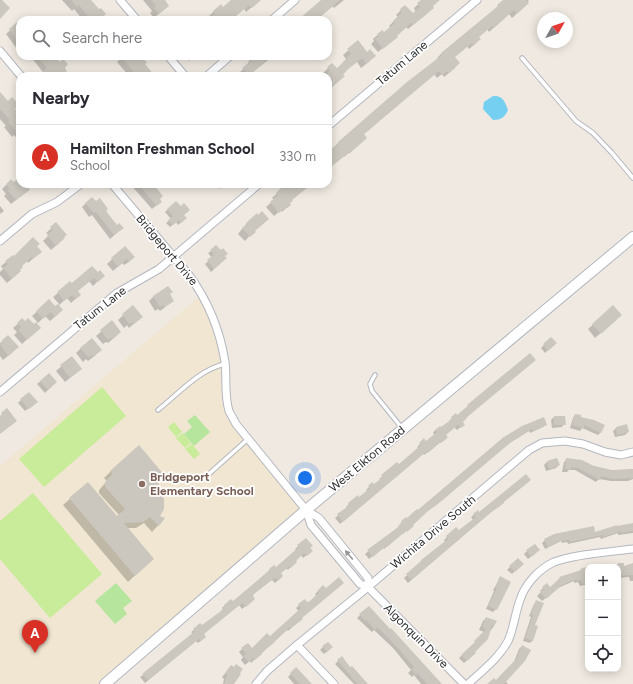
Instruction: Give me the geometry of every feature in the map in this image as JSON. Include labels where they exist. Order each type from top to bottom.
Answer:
[{"type":"street","points":[[120,0],[134,16]]},
{"type":"street","points":[[277,16],[295,0]]},
{"type":"street","name":"Tatum Lane","points":[[332,123],[477,0]]},
{"type":"street","points":[[0,51],[18,72]]},
{"type":"street","points":[[171,60],[182,72]]},
{"type":"street","points":[[212,72],[225,60]]},
{"type":"street","points":[[0,241],[32,214],[57,202],[76,188]]},
{"type":"street","name":"Bridgeport Drive","points":[[115,188],[198,287],[208,306],[221,342],[225,364],[226,396],[229,411],[236,424],[248,440],[306,510]]},
{"type":"street","name":"Tatum Lane","points":[[0,392],[117,293],[154,272],[174,257],[254,188]]},
{"type":"street","name":"West Elkton Road","points":[[105,684],[306,510],[633,237]]},
{"type":"street","name":"Wichita Drive South","points":[[256,684],[267,671],[297,645],[368,587],[529,450],[542,443],[565,441],[583,444],[605,452],[621,455],[633,452]]},
{"type":"street","name":"Algonquin Drive","points":[[306,510],[319,518],[368,578],[368,587]]},
{"type":"street","name":"Algonquin Drive","points":[[306,510],[311,525],[360,584],[368,587],[464,684]]},
{"type":"street","points":[[468,684],[500,653],[508,641],[520,600],[526,587],[541,570],[566,558],[633,549]]},
{"type":"street","points":[[297,645],[334,684]]},
{"type":"lane","points":[[522,58],[576,121],[592,133],[612,153],[633,178]]},
{"type":"lane","points":[[158,410],[203,372],[214,366],[225,364]]},
{"type":"lane","points":[[375,375],[370,384],[372,391],[402,429]]},
{"type":"lane","points":[[210,473],[248,440]]},
{"type":"shaded area","name":"Bridgeport Elementary School","points":[[202,294],[216,324],[229,411],[306,510],[105,684],[0,684],[0,466]]},
{"type":"green space","points":[[102,387],[126,416],[44,487],[19,459]]},
{"type":"green space","points":[[195,415],[210,432],[194,446],[184,434],[192,427],[187,421]]},
{"type":"green space","points":[[174,422],[182,432],[176,437],[168,427]]},
{"type":"green space","points":[[183,433],[191,443],[185,448],[176,438]]},
{"type":"green space","points":[[192,444],[200,454],[194,459],[185,449]]},
{"type":"green space","points":[[33,493],[102,574],[50,618],[0,559],[0,521]]},
{"type":"green space","points":[[116,583],[132,601],[123,608],[127,614],[115,624],[95,601]]},
{"type":"water","points":[[493,96],[501,98],[505,102],[508,110],[506,115],[496,120],[493,120],[483,109],[484,102]]},
{"type":"building","points":[[0,0],[2,0],[10,8],[0,19]]},
{"type":"building","points":[[71,0],[91,0],[106,14],[104,16],[88,16],[79,5],[77,7]]},
{"type":"building","points":[[151,0],[165,0],[169,6],[159,14],[154,8],[156,6]]},
{"type":"building","points":[[231,0],[261,0],[252,8],[249,5],[236,16],[212,16],[215,13],[213,11],[221,4],[223,7]]},
{"type":"building","points":[[321,0],[340,0],[322,16],[303,16]]},
{"type":"building","points":[[421,0],[440,0],[433,6],[434,8],[413,25],[411,23],[397,36],[398,37],[383,49],[375,39],[379,36],[377,34],[382,30],[384,32],[395,23],[393,21],[402,12],[400,9],[405,5],[413,13],[420,7],[417,3]]},
{"type":"building","points":[[503,0],[526,0],[529,3],[517,14],[514,10],[494,28],[492,26],[479,37],[481,39],[474,45],[472,43],[455,57],[460,63],[449,73],[447,71],[442,75],[439,71],[364,134],[367,138],[349,154],[348,153],[332,166],[332,149],[339,143],[338,142],[407,82],[442,55],[441,53],[498,6],[497,5]]},
{"type":"building","points":[[16,23],[16,39],[9,29]]},
{"type":"building","points":[[358,40],[367,52],[370,49],[376,56],[366,64],[362,58],[348,69],[343,75],[345,76],[332,87],[332,72],[328,72],[330,71],[327,67],[332,63],[337,68],[351,54],[347,49]]},
{"type":"building","points":[[40,60],[58,60],[60,62],[64,60],[68,64],[65,68],[67,71],[66,72],[43,71],[47,68]]},
{"type":"building","points":[[123,60],[144,60],[147,63],[145,64],[152,72],[134,72]]},
{"type":"building","points":[[252,60],[267,60],[253,72],[246,72],[242,68]]},
{"type":"building","points":[[0,92],[8,101],[12,97],[16,102],[16,131],[8,122],[10,120],[0,109]]},
{"type":"building","points":[[11,179],[14,182],[16,180],[16,188],[28,188],[30,190],[16,200],[8,191],[10,189],[6,184]]},
{"type":"building","points":[[141,188],[156,188],[163,196],[160,199],[162,202],[157,206]]},
{"type":"building","points":[[281,188],[307,188],[292,200],[293,201],[290,203],[291,205],[279,213],[270,202],[278,195],[276,193]]},
{"type":"building","points":[[92,197],[96,201],[100,198],[108,209],[106,211],[117,225],[119,223],[124,228],[114,235],[96,212],[94,213],[85,203]]},
{"type":"building","points":[[176,201],[181,206],[184,203],[190,210],[184,215],[187,218],[181,223],[179,220],[173,225],[168,220],[173,216],[167,209]]},
{"type":"building","points":[[262,211],[269,219],[250,237],[242,228],[257,213],[258,215]]},
{"type":"building","points":[[56,222],[67,235],[56,246],[47,235],[53,230],[50,227]]},
{"type":"building","points":[[33,237],[40,244],[37,246],[42,252],[33,259],[32,257],[22,266],[21,271],[12,279],[3,268],[8,264],[5,261],[13,255],[14,256]]},
{"type":"building","points":[[216,245],[221,250],[223,248],[228,254],[225,256],[227,258],[214,269],[207,260],[214,254],[210,250]]},
{"type":"building","points":[[125,246],[135,257],[129,262],[127,259],[118,267],[111,258]]},
{"type":"building","points":[[92,266],[98,272],[100,270],[105,276],[98,282],[94,278],[78,291],[81,295],[76,299],[72,295],[64,301],[57,292],[70,281],[72,283]]},
{"type":"building","points":[[168,286],[173,292],[170,294],[174,301],[165,307],[163,305],[160,307],[153,296]]},
{"type":"building","points":[[49,299],[55,306],[58,304],[63,310],[55,317],[51,312],[43,319],[36,311]]},
{"type":"building","points":[[133,305],[143,317],[134,324],[132,322],[129,324],[122,314]]},
{"type":"building","points":[[613,305],[622,315],[601,334],[592,324]]},
{"type":"building","points":[[22,318],[25,321],[28,318],[34,324],[36,322],[41,328],[27,340],[18,330],[21,327],[17,323]]},
{"type":"building","points":[[112,320],[121,332],[113,339],[111,338],[108,340],[100,330]]},
{"type":"building","points":[[8,335],[19,347],[8,356],[0,344]]},
{"type":"building","points":[[551,337],[557,343],[548,351],[543,344]]},
{"type":"building","points":[[92,338],[102,350],[93,357],[91,355],[89,358],[80,348]]},
{"type":"building","points":[[530,353],[536,360],[466,418],[463,422],[465,425],[461,428],[458,425],[446,435],[448,437],[444,441],[443,440],[428,453],[427,451],[343,522],[337,514],[350,505],[348,503],[358,495],[359,497],[370,488],[368,486],[372,482],[374,484],[383,477],[381,475],[397,462],[399,464],[421,445],[419,443],[424,438],[426,441],[437,432],[435,430],[452,419],[451,417],[456,413],[457,415]]},
{"type":"building","points":[[72,356],[82,369],[70,378],[60,365]]},
{"type":"building","points":[[49,373],[57,382],[48,390],[40,381]]},
{"type":"building","points":[[29,392],[38,402],[29,409],[20,399]]},
{"type":"building","points":[[7,408],[17,421],[0,434],[0,416],[2,414],[1,413]]},
{"type":"building","points":[[575,414],[605,425],[601,433],[584,425],[584,428],[572,425]]},
{"type":"building","points":[[554,416],[565,416],[566,425],[554,425]]},
{"type":"building","points":[[544,417],[547,425],[533,431],[532,429],[510,443],[428,511],[407,532],[406,531],[373,557],[367,550],[397,528],[402,522],[401,521],[417,509],[418,510],[504,437],[522,426]]},
{"type":"building","points":[[627,424],[629,432],[617,435],[616,427]]},
{"type":"building","points":[[139,445],[165,476],[158,483],[162,490],[164,500],[164,509],[160,516],[165,518],[159,526],[150,517],[143,522],[124,523],[154,559],[135,576],[69,498],[88,482],[117,516],[125,509],[105,487],[105,482],[113,474],[110,471]]},
{"type":"building","points":[[557,458],[560,465],[549,469],[547,461]]},
{"type":"building","points":[[566,458],[582,460],[594,466],[612,470],[633,469],[633,478],[614,479],[601,476],[600,480],[578,468],[571,467],[571,470],[565,469]]},
{"type":"building","points":[[526,474],[531,480],[411,580],[406,574],[448,539],[446,536],[456,527],[459,530],[476,517],[473,514],[478,510],[479,512]]},
{"type":"building","points":[[633,523],[633,531],[621,533],[621,531],[603,537],[603,535],[570,542],[570,540],[559,541],[548,547],[544,539],[554,534],[594,526],[595,532],[617,525]]},
{"type":"building","points":[[306,538],[313,546],[310,548],[313,551],[307,556],[304,553],[291,568],[290,566],[281,573],[283,576],[278,581],[276,578],[273,579],[254,594],[253,596],[255,599],[246,607],[242,603],[204,634],[206,637],[201,641],[199,639],[148,680],[142,674],[195,631],[193,629],[200,623],[202,625],[221,611],[225,606],[224,605],[231,599],[233,601],[274,565],[276,567],[299,547],[297,545]]},
{"type":"building","points":[[535,544],[540,550],[531,557],[526,550]]},
{"type":"building","points":[[518,558],[524,564],[515,572],[509,566]]},
{"type":"building","points":[[624,563],[624,566],[633,563],[633,575],[621,576],[621,564],[618,564]]},
{"type":"building","points":[[585,568],[585,583],[582,584],[581,580],[577,581],[577,579],[562,585],[546,599],[540,592],[544,589],[542,587],[547,583],[550,587],[560,578],[559,577],[581,570],[580,569]]},
{"type":"building","points":[[500,576],[511,582],[497,610],[488,606],[497,588],[495,587]]},
{"type":"building","points":[[339,577],[344,583],[302,618],[303,619],[291,628],[290,627],[255,660],[253,658],[249,662],[243,656],[246,654],[241,648],[248,643],[252,648],[267,633],[270,636],[301,608],[298,604],[305,599],[307,602],[310,601],[319,592],[318,590],[323,585],[326,588]]},
{"type":"building","points":[[536,600],[544,603],[535,625],[538,626],[533,641],[525,638],[533,615],[531,613]]},
{"type":"building","points":[[369,606],[442,684],[427,684],[417,673],[416,675],[411,669],[414,667],[395,645],[377,627],[375,630],[366,620],[365,621],[359,614]]},
{"type":"building","points":[[486,617],[497,621],[494,626],[492,625],[488,639],[467,661],[461,655],[486,629],[482,627]]},
{"type":"building","points":[[328,642],[333,647],[327,652],[322,646]]},
{"type":"building","points":[[522,645],[531,650],[525,661],[504,684],[487,684],[494,678],[496,680],[517,658]]},
{"type":"building","points":[[342,656],[350,667],[352,666],[368,684],[357,684],[337,660]]},
{"type":"building","points":[[236,664],[243,669],[240,673],[241,674],[234,684],[224,684],[227,675],[225,673],[231,665],[234,667]]},
{"type":"building","points":[[296,667],[312,684],[300,684],[290,673]]},
{"type":"place","name":"Bridgeport Elementary School","points":[[142,484]]},
{"type":"place","name":"Hamilton Freshman School","points":[[35,653]]}]
